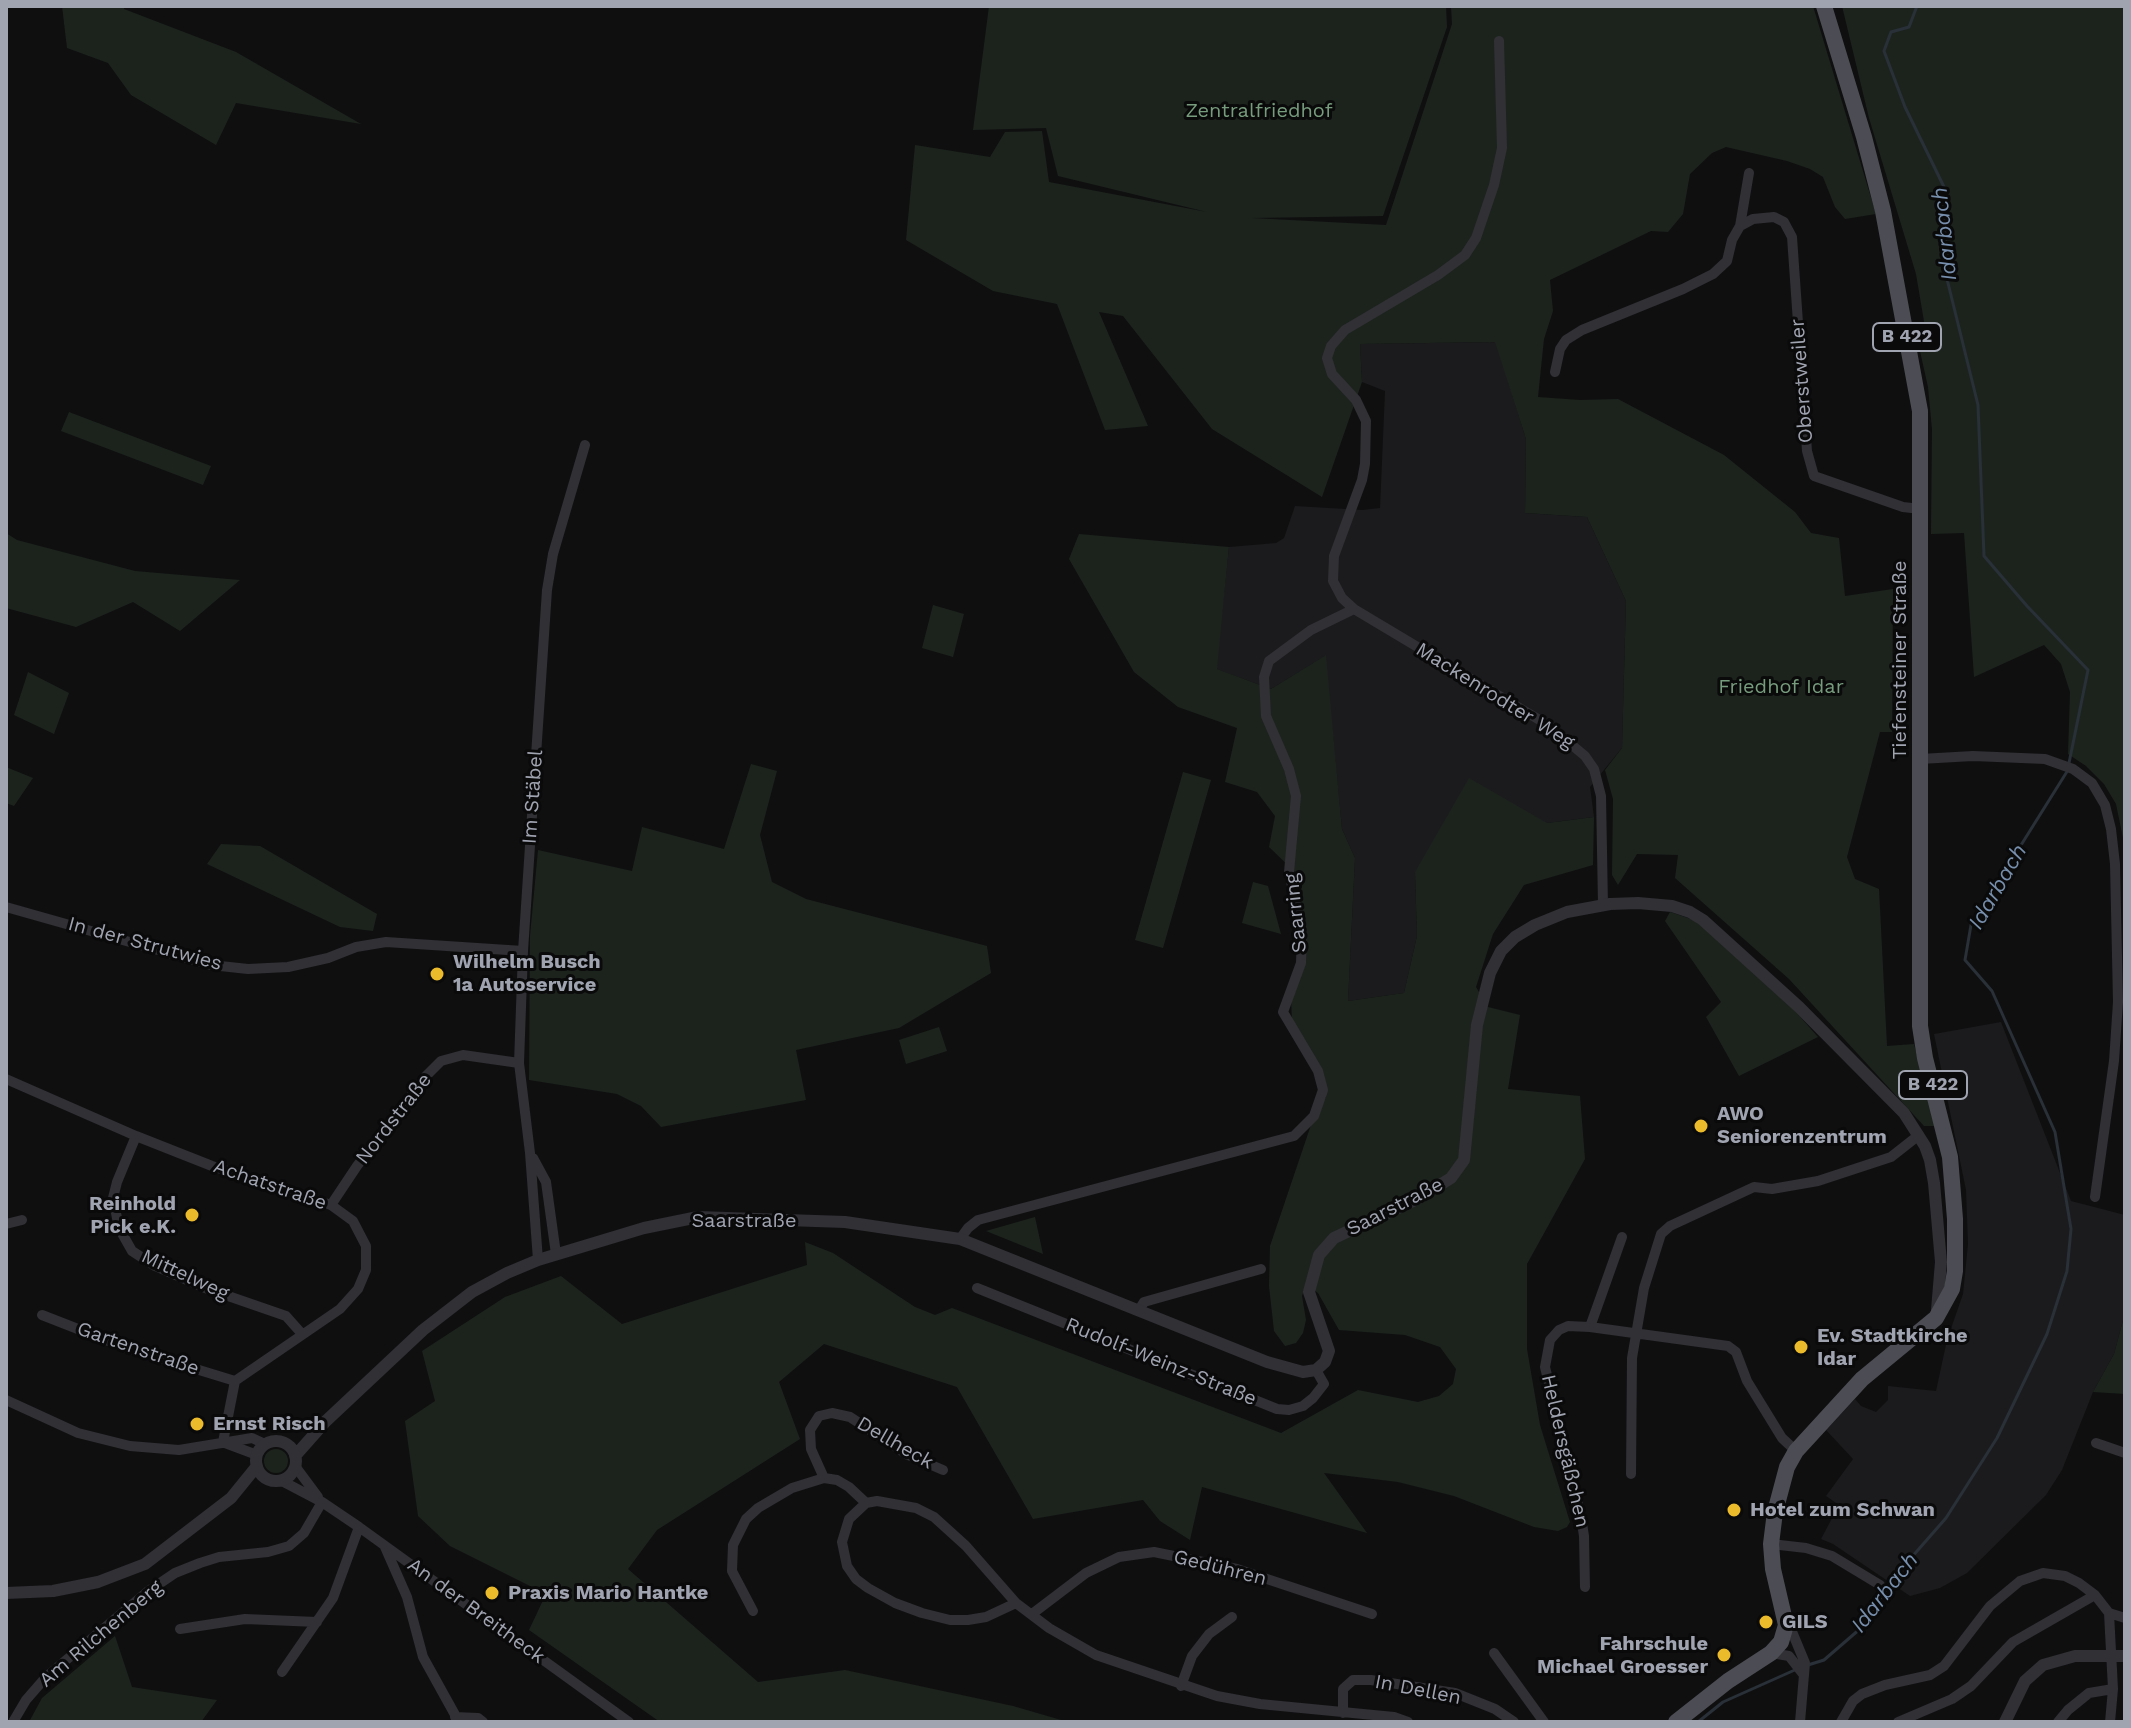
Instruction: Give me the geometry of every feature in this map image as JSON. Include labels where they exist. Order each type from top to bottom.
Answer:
[{"type":"main road","name":"Tiefensteiner Straße","points":[[1824,6],[1876,181],[1920,411],[1920,1026],[1950,1157],[1955,1219],[1953,1283],[1936,1318]]},
{"type":"main road","name":"B 422","points":[[1784,1613],[1773,1569],[1771,1544],[1787,1467],[1796,1451],[1862,1379],[1936,1318]]},
{"type":"main road","points":[[1676,1722],[1728,1681],[1771,1653],[1784,1635],[1784,1613]]},
{"type":"street","points":[[1354,609],[1337,590],[1332,568],[1362,480],[1366,421],[1356,400],[1332,374],[1327,358],[1331,346],[1345,330],[1438,275],[1465,255],[1476,238],[1494,185],[1502,148],[1499,41]]},
{"type":"street","points":[[1555,372],[1560,349],[1566,340],[1582,330],[1683,289],[1713,274],[1727,261],[1732,240],[1740,226],[1749,173]]},
{"type":"street","name":"Oberstweiler","points":[[1740,226],[1753,219],[1774,217],[1784,222],[1792,237],[1807,451],[1814,476],[1903,507],[1920,509]]},
{"type":"street","name":"Im Stäbel","points":[[538,1260],[519,1063],[523,951],[547,590],[553,554],[585,445]]},
{"type":"street","name":"Mackenrodter Weg","points":[[1354,609],[1548,725],[1585,756],[1594,769],[1601,796],[1603,905]]},
{"type":"street","name":"Saarring","points":[[960,1239],[978,1220],[1294,1136],[1314,1116],[1323,1090],[1318,1071],[1283,1012],[1301,963],[1302,932],[1289,872],[1296,796],[1289,769],[1266,716],[1264,677],[1269,661],[1311,630],[1354,609]]},
{"type":"street","points":[[1920,759],[1973,756],[2045,759],[2073,769],[2092,783],[2105,805],[2115,864],[2118,1002],[2114,1061],[2095,1197]]},
{"type":"street","name":"Saarstraße","points":[[295,1461],[326,1421],[442,1314],[472,1292],[507,1273],[556,1254],[644,1228],[698,1217],[845,1222],[960,1239],[1287,1370],[1316,1370],[1325,1362],[1329,1351],[1309,1292],[1319,1255],[1334,1238],[1419,1198],[1451,1178],[1464,1160],[1477,1025],[1495,961],[1507,944],[1526,929],[1567,912],[1603,905],[1638,903],[1672,906],[1703,920],[1799,1007],[1904,1113],[1919,1135],[1930,1160],[1939,1224],[1941,1273],[1936,1318]]},
{"type":"street","name":"In der Strutwies","points":[[6,907],[211,965],[248,969],[288,967],[328,958],[356,947],[386,942],[523,951]]},
{"type":"street","name":"Nordstraße","points":[[331,1205],[357,1166],[441,1061],[463,1055],[519,1063]]},
{"type":"street","name":"Achatstraße","points":[[6,1079],[212,1166],[331,1205],[353,1221],[366,1246],[366,1270],[358,1289],[340,1309],[235,1381]]},
{"type":"street","points":[[1631,1474],[1632,1358],[1644,1288],[1661,1234],[1670,1226],[1754,1187],[1772,1189],[1804,1185],[1891,1157],[1919,1135]]},
{"type":"street","name":"Mittelweg","points":[[136,1136],[113,1198],[119,1228],[132,1251],[155,1266],[205,1288],[286,1316],[302,1334]]},
{"type":"street","name":"Im Stäbel","points":[[530,1153],[546,1182],[556,1254]]},
{"type":"street","points":[[6,1224],[22,1220]]},
{"type":"street","points":[[1590,1327],[1622,1237]]},
{"type":"street","points":[[1139,1310],[1144,1302],[1261,1269]]},
{"type":"street","name":"Rudolf-Weinz-Straße","points":[[977,1288],[1277,1409],[1303,1406],[1313,1398],[1324,1384],[1316,1370]]},
{"type":"street","name":"Gartenstraße","points":[[42,1315],[124,1347],[235,1381]]},
{"type":"street","name":"Heldersgäßchen","points":[[1585,1587],[1581,1517],[1545,1367],[1550,1340],[1559,1330],[1568,1326],[1590,1327],[1713,1343],[1733,1349],[1755,1397],[1782,1438],[1796,1451]]},
{"type":"street","points":[[223,1442],[235,1381]]},
{"type":"street","points":[[6,1400],[78,1433],[130,1446],[179,1450],[252,1438],[259,1455],[261,1474],[275,1480]]},
{"type":"street","name":"Dellheck","points":[[824,1478],[811,1449],[810,1430],[819,1416],[832,1413],[850,1417],[908,1455],[943,1470]]},
{"type":"street","name":"Saarstraße","points":[[284,1443],[326,1421]]},
{"type":"street","points":[[6,1593],[53,1591],[83,1585],[145,1564],[231,1498],[259,1481],[289,1475],[295,1461],[284,1443],[274,1441],[259,1455],[231,1498]]},
{"type":"street","points":[[2096,1443],[2125,1453]]},
{"type":"street","name":"An der Breitheck","points":[[295,1461],[322,1502]]},
{"type":"street","points":[[753,1611],[732,1571],[733,1545],[739,1529],[758,1508],[774,1497],[824,1478],[837,1480],[866,1503],[900,1504],[934,1517],[966,1546],[1016,1603],[1049,1628],[1096,1655],[1181,1686],[1260,1704],[1394,1717],[1408,1722]]},
{"type":"street","name":"An der Breitheck","points":[[275,1480],[322,1502],[359,1527],[629,1722]]},
{"type":"street","name":"Am Rilchenberg","points":[[13,1722],[26,1700],[46,1677],[147,1592],[175,1573],[200,1563],[289,1546],[304,1533],[322,1502]]},
{"type":"street","points":[[866,1503],[849,1519],[842,1542],[847,1566],[856,1579],[868,1588],[922,1613],[950,1620],[986,1617],[1016,1603]]},
{"type":"street","points":[[282,1672],[333,1598],[359,1527]]},
{"type":"street","points":[[1771,1544],[1806,1548],[1832,1556],[1880,1585]]},
{"type":"street","points":[[384,1545],[407,1597],[423,1657],[457,1719],[478,1718],[483,1722]]},
{"type":"street","name":"Gedühren","points":[[1032,1614],[1086,1573],[1119,1557],[1154,1552],[1237,1569],[1372,1614]]},
{"type":"street","points":[[1841,1722],[1853,1701],[1862,1694],[1885,1685],[1930,1675],[1944,1666],[1990,1606],[2020,1581],[2043,1573],[2065,1576],[2095,1595],[2109,1613],[2125,1618]]},
{"type":"street","points":[[1898,1722],[1952,1699],[1971,1686],[2013,1642],[2095,1595]]},
{"type":"street","points":[[1784,1613],[1805,1663],[1800,1722]]},
{"type":"street","points":[[2109,1613],[2113,1689],[2110,1722]]},
{"type":"street","points":[[1181,1686],[1192,1656],[1209,1634],[1232,1617]]},
{"type":"street","points":[[180,1629],[245,1619],[317,1622]]},
{"type":"street","points":[[1494,1653],[1544,1722]]},
{"type":"street","points":[[1771,1653],[1789,1656],[1804,1676]]},
{"type":"street","points":[[2005,1722],[2025,1681],[2043,1665],[2061,1658],[2125,1656]]},
{"type":"street","name":"In Dellen","points":[[1343,1713],[1343,1689],[1353,1680],[1371,1680],[1455,1693],[1495,1709],[1514,1722]]},
{"type":"street","points":[[2058,1722],[2089,1693],[2113,1689]]},
{"type":"shaded area","points":[[1496,342],[1526,439],[1525,513],[1587,517],[1626,601],[1622,748],[1590,787],[1594,817],[1547,823],[1415,872],[1417,936],[1404,993],[1348,1001],[1355,858],[1342,829],[1325,656],[1271,689],[1216,669],[1229,547],[1276,543],[1284,538],[1295,506],[1362,510],[1380,508],[1385,391],[1362,382],[1360,344]]},
{"type":"shaded area","points":[[2001,1022],[2071,1201],[2125,1215],[2125,1313],[2114,1354],[2093,1392],[2062,1470],[2046,1495],[1967,1573],[1940,1588],[1910,1596],[1821,1539],[1839,1505],[1826,1496],[1853,1459],[1826,1430],[1855,1399],[1861,1406],[1876,1412],[1888,1400],[1888,1386],[1936,1391],[1947,1340],[1963,1294],[1968,1244],[1966,1190],[1934,1034]]},
{"type":"green space","points":[[62,6],[124,6],[124,9],[236,52],[361,124],[236,103],[216,145],[131,95],[108,63],[67,48]]},
{"type":"green space","points":[[989,6],[1446,6],[1447,27],[1383,216],[1252,218],[1386,225],[1452,24],[1451,6],[1813,6],[1876,214],[1845,219],[1835,207],[1823,177],[1810,169],[1726,147],[1712,153],[1690,174],[1683,214],[1668,232],[1651,231],[1550,280],[1553,311],[1544,339],[1538,397],[1618,399],[1724,455],[1795,512],[1811,533],[1839,538],[1845,596],[1893,589],[1892,732],[1880,732],[1847,857],[1855,879],[1879,889],[1887,1046],[1914,1044],[1935,1126],[1924,1126],[1789,979],[1675,878],[1678,855],[1637,854],[1618,885],[1612,875],[1613,799],[1605,770],[1622,748],[1626,601],[1587,517],[1525,513],[1526,439],[1495,342],[1360,344],[1362,382],[1322,497],[1212,429],[1123,316],[1099,312],[1148,426],[1105,430],[1057,304],[993,291],[906,240],[915,145],[990,157],[1005,132],[1042,131],[1049,182],[1207,212],[1058,176],[1046,128],[973,130]]},
{"type":"green space","points":[[1842,6],[2125,6],[2125,880],[2123,838],[2116,804],[2104,784],[2068,754],[2070,692],[2061,664],[2044,645],[1974,677],[1964,533],[1931,534],[1932,429],[1928,387],[1918,342],[1927,339],[1916,274],[1869,118]]},
{"type":"green space","points":[[69,412],[211,466],[203,485],[61,431]]},
{"type":"green space","points":[[6,533],[17,540],[135,571],[240,580],[180,631],[133,602],[76,627],[6,608]]},
{"type":"green space","points":[[1079,534],[1229,547],[1217,669],[1271,689],[1326,655],[1342,829],[1355,858],[1348,1001],[1404,993],[1417,936],[1415,872],[1469,778],[1547,823],[1594,817],[1593,865],[1524,885],[1493,934],[1476,987],[1488,1007],[1520,1015],[1508,1089],[1580,1096],[1585,1159],[1527,1264],[1527,1349],[1540,1425],[1570,1522],[1558,1531],[1534,1527],[1454,1496],[1398,1482],[1324,1473],[1367,1533],[1202,1487],[1190,1540],[1160,1521],[1143,1500],[1033,1519],[957,1387],[824,1344],[779,1382],[800,1439],[657,1530],[628,1569],[758,1682],[845,1670],[1013,1706],[1068,1722],[660,1722],[529,1630],[546,1594],[450,1546],[418,1516],[405,1421],[435,1401],[422,1351],[505,1297],[561,1276],[622,1324],[807,1265],[805,1242],[833,1253],[915,1307],[935,1315],[952,1308],[1281,1433],[1358,1390],[1418,1402],[1439,1396],[1453,1384],[1456,1369],[1440,1347],[1405,1335],[1339,1330],[1318,1293],[1306,1284],[1302,1296],[1306,1320],[1303,1333],[1296,1343],[1285,1346],[1274,1331],[1269,1286],[1270,1246],[1314,1116],[1326,1097],[1321,1070],[1292,1021],[1291,999],[1305,964],[1295,872],[1269,847],[1275,816],[1257,792],[1225,782],[1237,728],[1178,707],[1134,672],[1069,559]]},
{"type":"green space","points":[[933,605],[964,614],[953,657],[922,648]]},
{"type":"green space","points":[[28,672],[69,693],[54,734],[14,715]]},
{"type":"green space","points":[[751,764],[777,771],[760,835],[772,882],[806,899],[987,946],[991,973],[899,1028],[796,1050],[806,1100],[661,1127],[641,1106],[617,1094],[529,1080],[530,936],[538,850],[632,871],[642,827],[724,849]]},
{"type":"green space","points":[[6,767],[33,778],[14,806],[6,803]]},
{"type":"green space","points":[[1183,772],[1211,780],[1163,948],[1135,940]]},
{"type":"green space","points":[[221,844],[260,846],[377,914],[373,931],[340,927],[207,864]]},
{"type":"green space","points":[[1253,882],[1268,886],[1281,934],[1242,923]]},
{"type":"green space","points":[[1670,912],[1700,922],[1771,984],[1818,1037],[1739,1076],[1706,1017],[1721,1002],[1665,921]]},
{"type":"green space","points":[[939,1027],[947,1051],[906,1064],[899,1040]]},
{"type":"green space","points":[[1035,1217],[1043,1254],[986,1231]]},
{"type":"green space","points":[[2125,1313],[2125,1394],[2093,1392],[2114,1354]]},
{"type":"green space","points":[[271,1449],[281,1449],[288,1456],[288,1466],[281,1473],[271,1473],[264,1466],[264,1456]]},
{"type":"green space","points":[[115,1636],[132,1687],[217,1700],[201,1722],[29,1722],[42,1698]]},
{"type":"waterway","name":"Idarbach","points":[[1917,6],[1909,27],[1891,32],[1884,51],[1905,107],[1945,189],[1946,275],[1978,405],[1984,556],[2088,670],[2069,763]]},
{"type":"waterway","name":"Idarbach","points":[[1808,1665],[1824,1660],[1868,1622],[1890,1582],[1946,1518],[1997,1438],[2047,1334],[2067,1271],[2071,1229],[2055,1132],[1992,991],[1965,960],[1971,925],[2068,770]]},
{"type":"waterway","name":"Idarbach","points":[[1698,1722],[1723,1702],[1797,1669]]},
{"type":"place","name":"Wilhelm Busch 1a Autoservice","points":[[437,974]]},
{"type":"place","name":"AWO Seniorenzentrum","points":[[1701,1126]]},
{"type":"place","name":"Reinhold Pick e.K.","points":[[192,1215]]},
{"type":"place","name":"Ev. Stadtkirche Idar","points":[[1801,1347]]},
{"type":"place","name":"Ernst Risch","points":[[197,1424]]},
{"type":"place","name":"Hotel zum Schwan","points":[[1734,1510]]},
{"type":"place","name":"Praxis Mario Hantke","points":[[492,1593]]},
{"type":"place","name":"GILS","points":[[1766,1622]]},
{"type":"place","name":"Fahrschule Michael Groesser","points":[[1724,1655]]},
{"type":"park label","name":"Zentralfriedhof","points":[[1259,111]]},
{"type":"park label","name":"Friedhof Idar","points":[[1781,687]]}]
